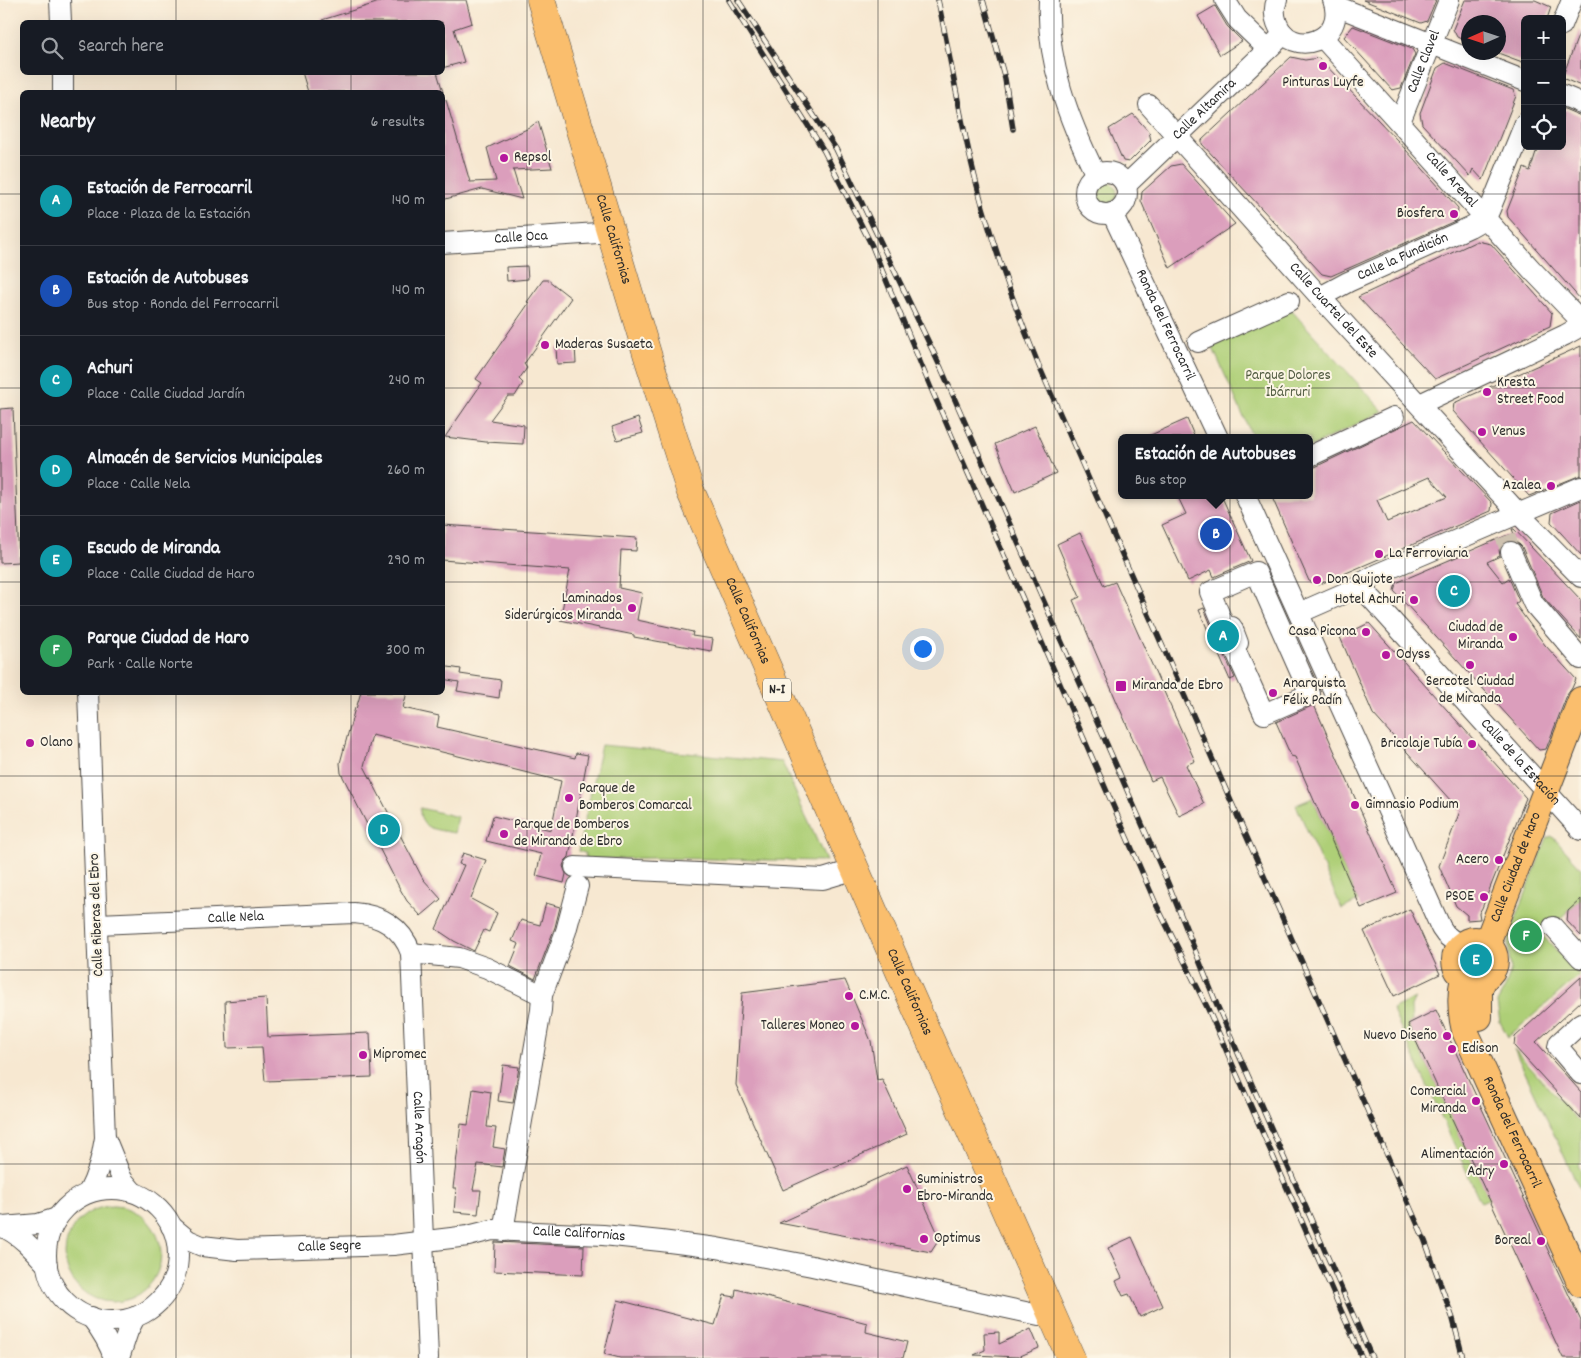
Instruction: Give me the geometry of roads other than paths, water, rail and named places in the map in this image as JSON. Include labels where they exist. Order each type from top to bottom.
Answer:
[{"type":"highway","name":"Calle Californias","points":[[529,0],[661,442],[679,495],[843,873],[1058,1358]]},
{"type":"highway","name":"Calle Californias","points":[[541,0],[646,351],[690,490],[1071,1358]]},
{"type":"main road","name":"Calle Ciudad de Haro","points":[[1487,943],[1581,700]]},
{"type":"main road","points":[[1476,940],[1487,943],[1493,951],[1495,962],[1492,971],[1474,978],[1457,970],[1455,964],[1457,952],[1464,942],[1476,940]]},
{"type":"main road","name":"Ronda del Ferrocarril","points":[[1581,1244],[1483,1032],[1478,1011],[1479,989],[1474,978],[1462,987],[1462,1011],[1465,1031],[1581,1284]]},
{"type":"street","points":[[60,0],[61,20]]},
{"type":"street","points":[[1049,0],[1049,38],[1060,86],[1096,175]]},
{"type":"street","points":[[1226,0],[1237,20],[1268,50]]},
{"type":"street","points":[[1277,0],[1274,12],[1276,20],[1284,34],[1293,40],[1303,43],[1313,42],[1322,38],[1334,24],[1335,3],[1521,79]]},
{"type":"street","name":"Calle Clavel","points":[[1400,122],[1449,0]]},
{"type":"street","points":[[1566,15],[1572,0]]},
{"type":"street","name":"Calle Altamira","points":[[1126,185],[1284,34]]},
{"type":"street","name":"Calle Arenal","points":[[1322,38],[1581,321]]},
{"type":"street","points":[[62,75],[63,90]]},
{"type":"street","points":[[1566,96],[1581,102]]},
{"type":"street","name":"Calle Cuartel del Este","points":[[1149,105],[1519,514],[1581,577]]},
{"type":"street","points":[[1486,218],[1521,133]]},
{"type":"street","points":[[1113,173],[1126,185],[1125,203],[1119,210],[1112,213],[1099,213],[1087,201],[1086,187],[1096,175],[1113,173]]},
{"type":"street","name":"Ronda del Ferrocarril","points":[[1112,213],[1216,434]]},
{"type":"street","name":"Calle la Fundición","points":[[1320,296],[1486,218]]},
{"type":"street","name":"Calle Oca","points":[[445,243],[598,233]]},
{"type":"street","points":[[1198,342],[1290,301]]},
{"type":"street","points":[[1420,404],[1566,335],[1581,326]]},
{"type":"street","points":[[1313,455],[1394,416]]},
{"type":"street","points":[[1299,613],[1356,588],[1377,574],[1505,536],[1519,514],[1581,487]]},
{"type":"street","points":[[1247,499],[1440,928],[1460,946]]},
{"type":"street","points":[[1505,536],[1533,603],[1581,659]]},
{"type":"street","points":[[1256,572],[1310,694],[1264,714],[1233,645],[1238,643],[1232,627],[1226,630],[1210,592],[1256,572]]},
{"type":"street","name":"Calle de la Estación","points":[[1356,588],[1373,600],[1581,830]]},
{"type":"street","name":"Calle Riberas del Ebro","points":[[88,695],[105,1138],[101,1165],[88,1194]]},
{"type":"street","points":[[503,1231],[542,995],[566,931],[577,876],[823,878],[843,873]]},
{"type":"street","name":"Calle Nela","points":[[98,924],[354,913],[373,915]]},
{"type":"street","name":"Calle Aragón","points":[[373,915],[394,927],[408,945],[411,954],[428,1358]]},
{"type":"street","points":[[1553,927],[1581,958]]},
{"type":"street","points":[[411,954],[459,958],[487,968],[542,995]]},
{"type":"street","points":[[1581,1022],[1559,1043],[1558,1047],[1581,1074]]},
{"type":"street","name":"Calle Riberas del Ebro","points":[[105,1138],[122,1179],[133,1192]]},
{"type":"street","points":[[115,1189],[133,1192],[151,1202],[171,1226],[177,1249],[175,1273],[163,1296],[150,1308],[135,1317],[100,1320],[76,1310],[64,1300],[55,1287],[47,1265],[49,1236],[57,1218],[74,1201],[96,1191],[115,1189]]},
{"type":"street","points":[[1,1226],[38,1224],[57,1218]]},
{"type":"street","points":[[1,1226],[22,1239],[47,1265]]},
{"type":"street","name":"Calle Segre","points":[[171,1226],[188,1240],[202,1246],[237,1250],[393,1245],[423,1241]]},
{"type":"street","name":"Calle Californias","points":[[423,1241],[468,1236],[492,1230],[603,1236],[717,1248],[812,1266],[1039,1315]]},
{"type":"street","name":"Calle Segre","points":[[175,1273],[188,1263],[199,1258],[237,1250]]},
{"type":"street","points":[[91,1317],[102,1332],[114,1358]]},
{"type":"street","points":[[119,1358],[135,1317]]},
{"type":"tunnel","points":[[1505,536],[1511,552]]},
{"type":"railway","points":[[729,0],[824,151],[872,246],[930,386],[1156,904],[1208,1009],[1362,1358]]},
{"type":"railway","points":[[738,0],[836,149],[941,368],[1168,883],[1217,1005],[1372,1358]]},
{"type":"railway","points":[[938,0],[976,183],[1000,263],[1029,341],[1425,1241],[1453,1319],[1463,1358]]},
{"type":"railway","points":[[983,0],[1005,79],[1013,129]]},
{"type":"place","name":"Pinturas Luyfe","points":[[1323,66]]},
{"type":"place","name":"Repsol","points":[[504,158]]},
{"type":"place","name":"Biosfera","points":[[1454,214]]},
{"type":"place","name":"Maderas Susaeta","points":[[545,345]]},
{"type":"place","name":"Kresta Street Food","points":[[1487,392]]},
{"type":"place","name":"Venus","points":[[1482,432]]},
{"type":"place","name":"Azalea","points":[[1551,486]]},
{"type":"place","name":"Estación de Autobuses","points":[[1216,534]]},
{"type":"place","name":"La Ferroviaria","points":[[1379,554]]},
{"type":"place","name":"Don Quijote","points":[[1317,580]]},
{"type":"place","name":"Achuri","points":[[1454,591]]},
{"type":"place","name":"Hotel Achuri","points":[[1414,600]]},
{"type":"place","name":"Laminados Siderúrgicos Miranda","points":[[632,608]]},
{"type":"place","name":"Casa Picona","points":[[1366,632]]},
{"type":"place","name":"Estación de Ferrocarril","points":[[1223,636]]},
{"type":"place","name":"Ciudad de Miranda","points":[[1513,637]]},
{"type":"place","name":"Odyss","points":[[1386,655]]},
{"type":"place","name":"Sercotel Ciudad de Miranda","points":[[1470,665]]},
{"type":"place","name":"Miranda de Ebro","points":[[1121,686]]},
{"type":"place","name":"Anarquista Félix Padín","points":[[1273,693]]},
{"type":"place","name":"Olano","points":[[30,743]]},
{"type":"place","name":"Bricolaje Tubía","points":[[1472,744]]},
{"type":"place","name":"Parque de Bomberos Comarcal","points":[[569,798]]},
{"type":"place","name":"Gimnasio Podium","points":[[1355,805]]},
{"type":"place","name":"Almacén de Servicios Municipales","points":[[384,830]]},
{"type":"place","name":"Parque de Bomberos de Miranda de Ebro","points":[[504,834]]},
{"type":"place","name":"Acero","points":[[1499,860]]},
{"type":"place","name":"PSOE","points":[[1484,897]]},
{"type":"place","name":"Parque Ciudad de Haro","points":[[1526,936]]},
{"type":"place","name":"Escudo de Miranda","points":[[1476,960]]},
{"type":"place","name":"C.M.C.","points":[[849,996]]},
{"type":"place","name":"Talleres Moneo","points":[[855,1026]]},
{"type":"place","name":"Nuevo Diseño","points":[[1447,1036]]},
{"type":"place","name":"Edison","points":[[1452,1049]]},
{"type":"place","name":"Mipromec","points":[[363,1055]]},
{"type":"place","name":"Comercial Miranda","points":[[1476,1101]]},
{"type":"place","name":"Alimentación Adry","points":[[1504,1164]]},
{"type":"place","name":"Suministros Ebro-Miranda","points":[[907,1189]]},
{"type":"place","name":"Optimus","points":[[924,1239]]},
{"type":"place","name":"Boreal","points":[[1541,1241]]},
{"type":"park label","name":"Parque Dolores Ibárruri","points":[[1288,384]]}]
